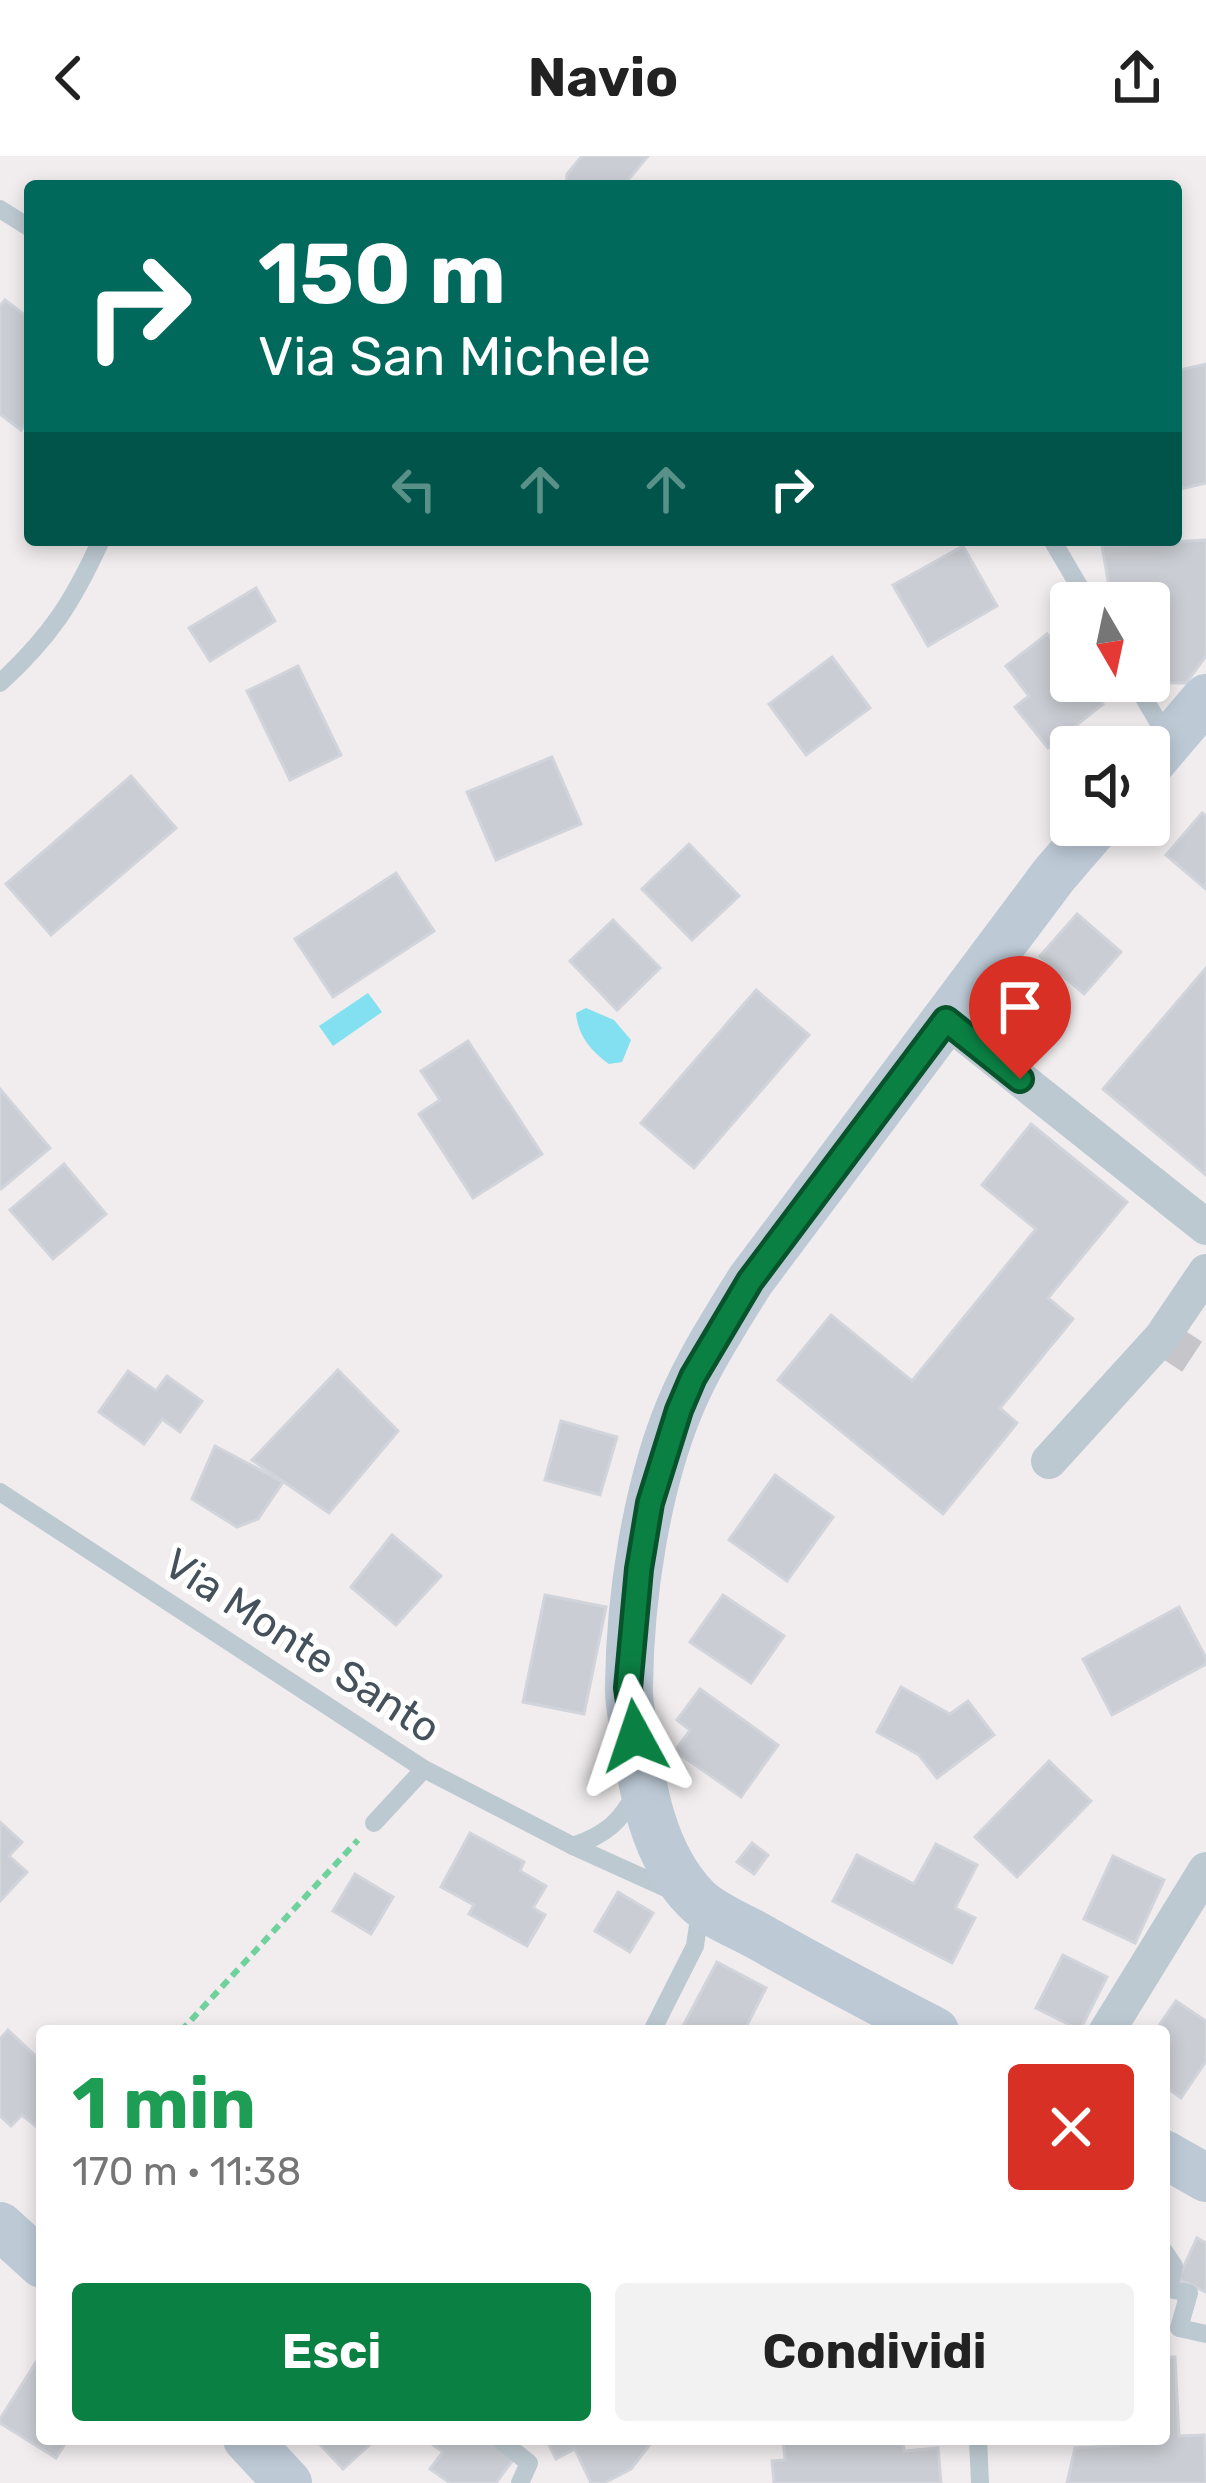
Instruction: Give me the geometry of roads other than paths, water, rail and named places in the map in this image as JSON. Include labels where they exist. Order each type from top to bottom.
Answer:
[{"type":"main road","points":[[1170,740],[1206,698]]},
{"type":"main road","points":[[923,2025],[701,1905],[680,1878],[662,1846],[641,1783],[628,1688],[637,1583],[650,1503],[679,1410],[693,1377],[750,1281],[1079,846]]},
{"type":"main road","points":[[1170,2157],[1206,2178]]},
{"type":"main road","points":[[0,2226],[36,2259]]},
{"type":"main road","points":[[253,2445],[288,2483]]},
{"type":"street","points":[[946,1020],[1206,1227]]},
{"type":"street","points":[[1049,1461],[1162,1337],[1206,1272]]},
{"type":"street","points":[[1111,2025],[1206,1870]]},
{"type":"lane","points":[[0,683],[60,617],[79,590],[97,546]]},
{"type":"lane","points":[[1056,546],[1077,582]]},
{"type":"lane","name":"Via Monte Santo","points":[[0,1492],[424,1769],[701,1905]]},
{"type":"lane","points":[[374,1823],[424,1769]]},
{"type":"lane","points":[[573,1846],[616,1825],[641,1783]]},
{"type":"lane","points":[[655,2025],[695,1946],[701,1905]]},
{"type":"lane","points":[[1170,2289],[1189,2293],[1179,2328],[1206,2334]]},
{"type":"lane","points":[[506,2445],[529,2463],[520,2483]]},
{"type":"lane","points":[[978,2445],[980,2483]]},
{"type":"water","points":[[368,993],[382,1012],[333,1046],[319,1026]]},
{"type":"water","points":[[586,1008],[614,1020],[631,1040],[622,1062],[609,1064],[586,1042],[576,1013]]},
{"type":"tunnel","points":[[1162,1337],[1206,1366]]}]
